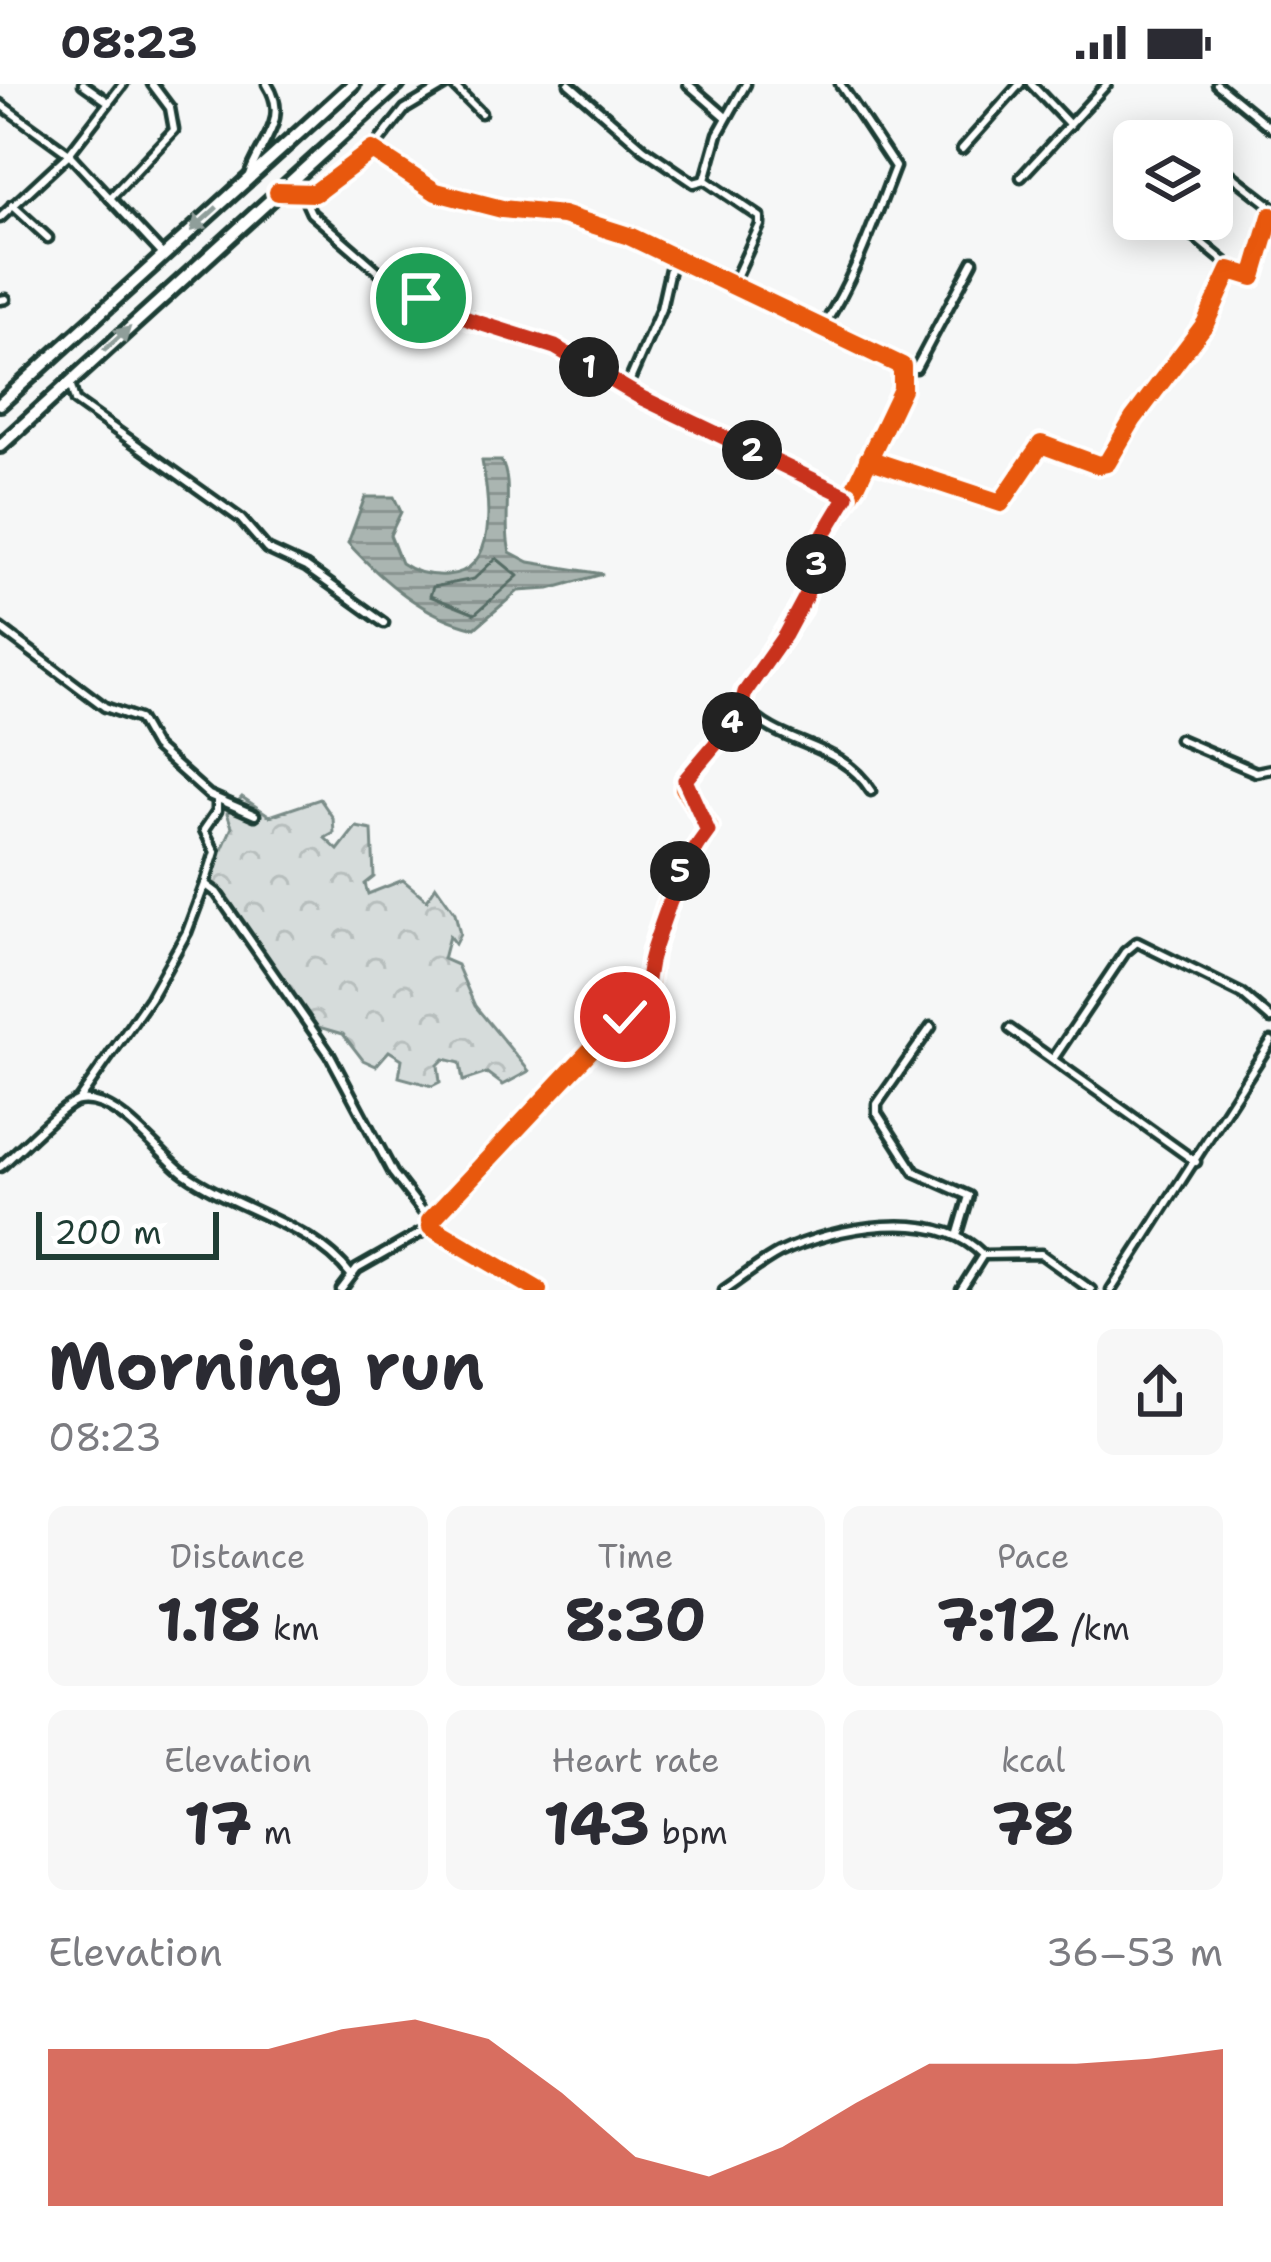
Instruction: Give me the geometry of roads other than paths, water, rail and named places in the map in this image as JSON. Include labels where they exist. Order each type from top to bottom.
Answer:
[{"type":"highway","points":[[0,404],[353,84]]},
{"type":"highway","points":[[0,446],[398,84]]},
{"type":"street","points":[[83,84],[107,101]]},
{"type":"street","points":[[0,218],[69,154],[123,84]]},
{"type":"street","points":[[110,198],[174,130],[170,108],[152,84]]},
{"type":"street","points":[[247,181],[278,115],[278,102],[267,84]]},
{"type":"street","points":[[278,193],[315,194],[372,150],[405,109],[449,84],[482,113]]},
{"type":"street","points":[[569,84],[673,171],[694,183],[704,180]]},
{"type":"street","points":[[688,84],[727,118]]},
{"type":"street","points":[[704,180],[727,118],[746,84]]},
{"type":"street","points":[[823,327],[870,238],[878,203],[895,167],[840,84]]},
{"type":"street","points":[[962,149],[1020,84]]},
{"type":"street","points":[[1031,84],[1070,125]]},
{"type":"street","points":[[1021,177],[1107,84]]},
{"type":"street","points":[[1217,84],[1271,128]]},
{"type":"street","points":[[0,104],[69,154],[164,256]]},
{"type":"street","points":[[372,150],[436,191],[502,209],[563,215],[629,236],[902,366],[916,368],[973,261]]},
{"type":"street","points":[[1233,176],[1271,206]]},
{"type":"street","points":[[295,178],[311,213],[402,292],[555,347],[626,389],[847,496]]},
{"type":"street","points":[[704,180],[760,217],[737,274],[721,281]]},
{"type":"street","points":[[12,206],[48,238]]},
{"type":"street","points":[[1198,240],[1246,279],[1252,277],[1271,216]]},
{"type":"street","points":[[626,389],[668,290],[672,258]]},
{"type":"street","points":[[868,459],[1001,503],[1042,444],[1098,465],[1107,463],[1148,398],[1205,324],[1232,268]]},
{"type":"street","points":[[341,1290],[351,1275],[430,1224],[646,992],[671,892],[709,827],[684,788],[685,780],[745,707],[745,692],[801,608],[820,541],[902,389],[902,366]]},
{"type":"street","points":[[70,382],[75,401],[241,519],[266,549],[313,572],[384,623]]},
{"type":"street","points":[[0,628],[105,707],[140,719],[155,747],[218,800],[255,814]]},
{"type":"street","points":[[745,707],[770,727],[857,768],[871,791]]},
{"type":"street","points":[[1178,739],[1256,772],[1271,769]]},
{"type":"street","points":[[0,1167],[78,1101],[104,1071],[150,998],[187,932],[205,884],[215,852],[204,830],[217,812],[218,800]]},
{"type":"street","points":[[205,884],[217,893],[330,1055],[393,1173],[430,1224],[538,1290]]},
{"type":"street","points":[[1053,1059],[1136,942],[1242,994],[1271,1019]]},
{"type":"street","points":[[931,1027],[877,1104],[878,1113],[915,1172],[969,1196],[958,1233]]},
{"type":"street","points":[[1010,1029],[1196,1162]]},
{"type":"street","points":[[1111,1290],[1271,1041]]},
{"type":"street","points":[[1257,1063],[1270,1068]]},
{"type":"street","points":[[78,1101],[108,1109],[190,1177],[308,1241],[351,1275]]},
{"type":"street","points":[[724,1290],[774,1255],[808,1241],[878,1227],[958,1233],[983,1255],[1041,1254],[1091,1290]]},
{"type":"street","points":[[961,1290],[983,1255]]},
{"type":"water","points":[[482,461],[501,461],[505,470],[510,552],[529,562],[603,574],[549,589],[518,591],[475,628],[438,615],[405,595],[348,543],[365,497],[394,497],[401,512],[390,535],[401,563],[429,574],[464,570],[476,561],[487,530]]}]
